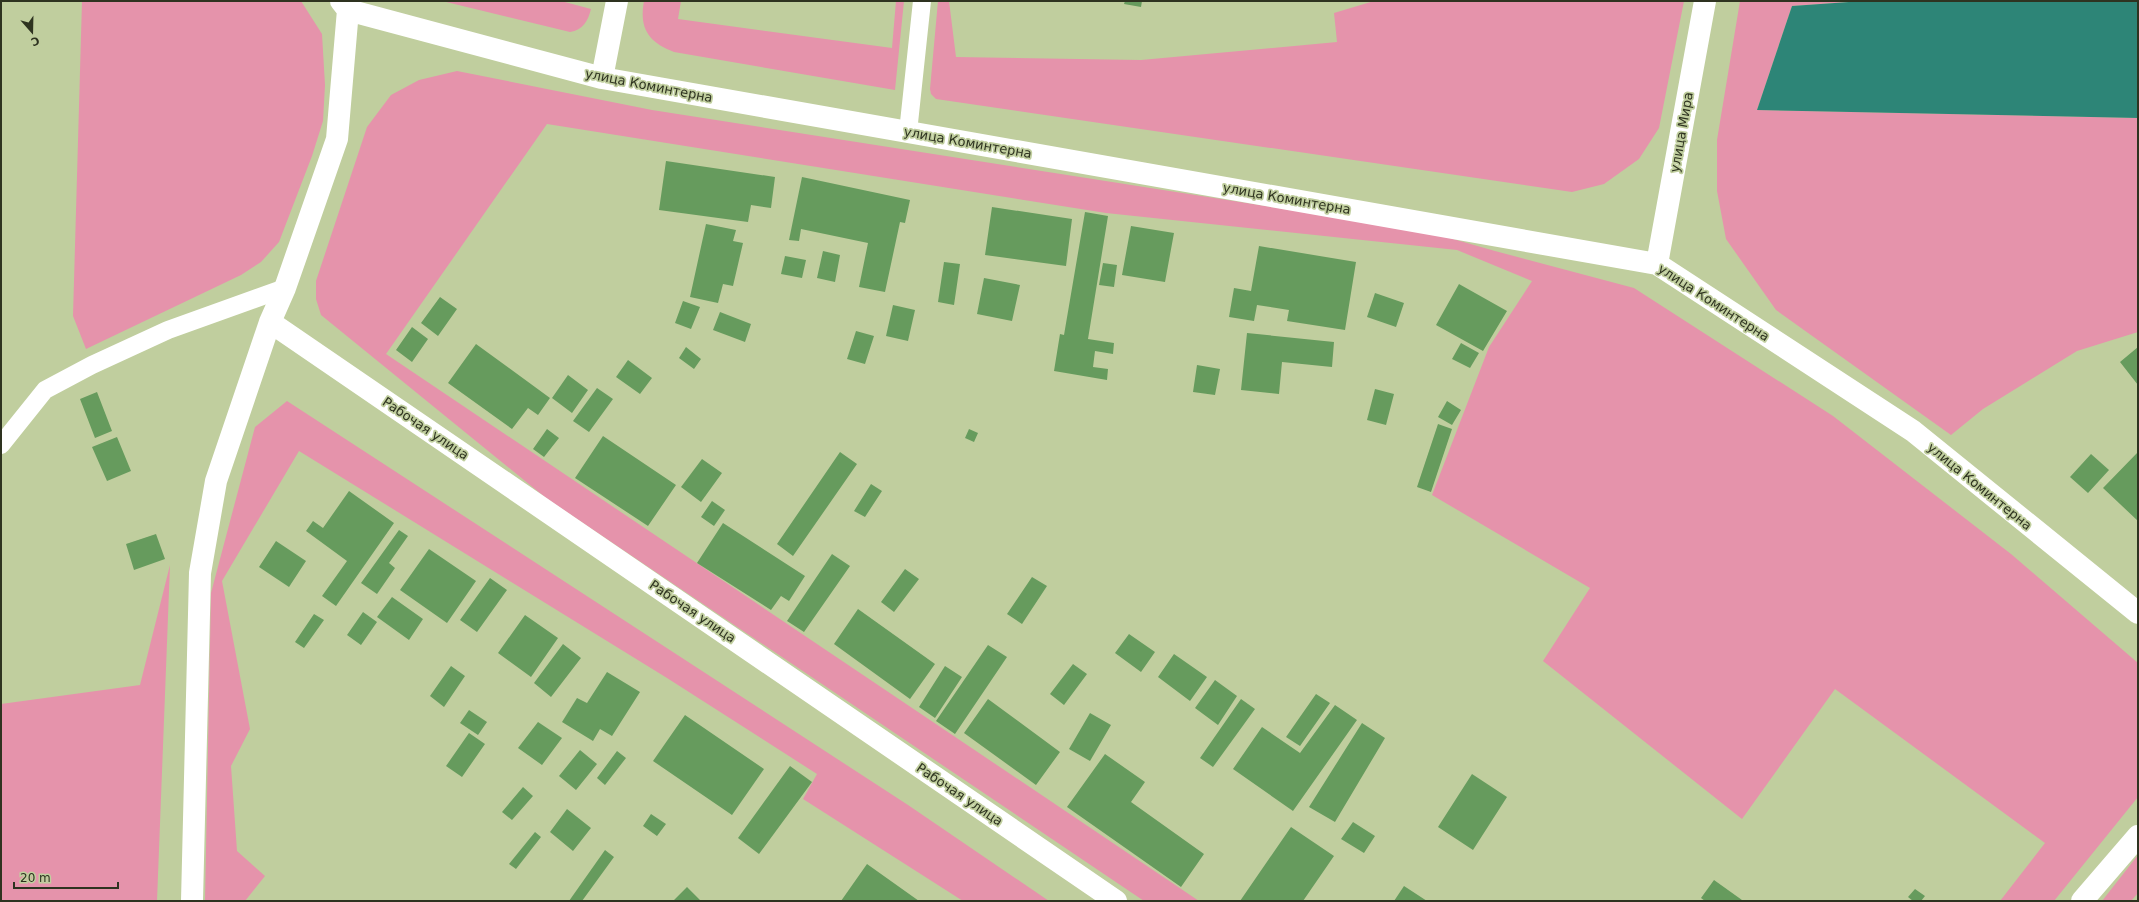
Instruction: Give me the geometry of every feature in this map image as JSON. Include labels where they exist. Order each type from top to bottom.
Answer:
[{"type":"street","points":[[602,78],[617,1]]},
{"type":"street","name":"улица Мира","points":[[1657,264],[1705,1]]},
{"type":"street","points":[[192,901],[200,573],[216,481],[270,322],[285,288],[337,139],[345,6]]},
{"type":"street","name":"улица Коминтерна","points":[[345,6],[602,78],[1657,264],[1912,431],[2138,613]]},
{"type":"street","name":"Рабочая улица","points":[[270,322],[1116,901]]},
{"type":"street","points":[[2082,901],[2138,836]]},
{"type":"lane","points":[[908,132],[922,1]]},
{"type":"lane","points":[[1,445],[45,390],[92,365],[168,330],[285,288]]},
{"type":"shaded area","points":[[82,1],[301,1],[322,34],[325,85],[323,121],[312,156],[279,242],[261,262],[241,275],[86,349],[73,316]]},
{"type":"shaded area","points":[[442,1],[561,1],[591,9],[582,27],[570,32]]},
{"type":"shaded area","points":[[644,1],[681,1],[678,19],[892,48],[896,1],[904,1],[895,90],[674,52],[658,44],[647,33],[643,19]]},
{"type":"shaded area","points":[[938,1],[949,1],[956,57],[1141,60],[1337,42],[1334,13],[1374,1],[1684,1],[1659,128],[1639,159],[1604,184],[1572,192],[936,99],[931,94],[930,89]]},
{"type":"shaded area","points":[[1740,1],[1863,1],[1792,6],[1757,110],[2138,118],[2138,332],[2077,351],[1983,409],[1951,435],[1776,310],[1726,239],[1717,191],[1717,140]]},
{"type":"shaded area","points":[[457,71],[652,110],[1425,231],[1634,288],[1833,416],[2011,554],[2138,663],[2138,797],[2054,901],[2000,901],[2045,843],[1835,689],[1742,819],[1543,661],[1590,588],[1432,495],[1489,347],[1532,281],[1457,250],[1106,213],[547,124],[386,354],[1199,901],[1144,901],[546,498],[321,315],[316,299],[316,281],[367,127],[391,95],[419,80]]},
{"type":"shaded area","points":[[287,401],[908,805],[1049,901],[963,901],[803,799],[817,774],[667,678],[299,451],[222,581],[250,729],[231,766],[237,851],[265,876],[245,901],[205,901],[211,593],[255,427]]},
{"type":"shaded area","points":[[170,565],[157,901],[1,901],[1,704],[140,685]]},
{"type":"shaded area","points":[[2138,855],[2138,893],[2131,901],[2102,901]]},
{"type":"water","points":[[1863,1],[2138,1],[2138,118],[1757,110],[1792,6]]},
{"type":"building","points":[[1125,1],[1142,1],[1141,7],[1124,4]]},
{"type":"building","points":[[666,161],[775,177],[771,208],[751,205],[748,222],[659,210]]},
{"type":"building","points":[[802,177],[910,200],[905,223],[900,222],[885,292],[859,287],[868,243],[801,229],[799,241],[789,240]]},
{"type":"building","points":[[992,207],[1072,219],[1066,266],[985,255]]},
{"type":"building","points":[[1085,212],[1108,216],[1088,339],[1114,343],[1113,354],[1095,351],[1093,367],[1108,369],[1107,380],[1054,371],[1060,334],[1064,335]]},
{"type":"building","points":[[706,224],[736,230],[733,241],[743,243],[733,286],[723,284],[718,303],[690,297]]},
{"type":"building","points":[[1131,226],[1174,233],[1165,282],[1122,275]]},
{"type":"building","points":[[1259,246],[1356,262],[1345,330],[1287,321],[1289,310],[1257,305],[1254,321],[1229,317],[1234,288],[1251,291]]},
{"type":"building","points":[[823,251],[840,255],[835,282],[817,278]]},
{"type":"building","points":[[785,256],[806,260],[802,278],[781,274]]},
{"type":"building","points":[[944,262],[960,264],[954,305],[938,302]]},
{"type":"building","points":[[1103,263],[1117,265],[1114,287],[1099,285]]},
{"type":"building","points":[[984,278],[1020,285],[1012,321],[977,314]]},
{"type":"building","points":[[1459,284],[1507,311],[1483,351],[1436,325]]},
{"type":"building","points":[[1375,293],[1404,303],[1396,327],[1367,317]]},
{"type":"building","points":[[440,297],[457,309],[438,336],[421,323]]},
{"type":"building","points":[[683,301],[700,307],[691,329],[675,323]]},
{"type":"building","points":[[893,305],[915,310],[908,341],[886,336]]},
{"type":"building","points":[[720,312],[751,324],[745,342],[713,330]]},
{"type":"building","points":[[412,327],[428,339],[412,362],[396,350]]},
{"type":"building","points":[[856,331],[874,336],[865,364],[847,359]]},
{"type":"building","points":[[1247,333],[1334,342],[1332,367],[1282,362],[1279,394],[1241,390]]},
{"type":"building","points":[[1461,343],[1479,353],[1470,368],[1452,359]]},
{"type":"building","points":[[476,344],[550,398],[538,415],[528,408],[512,429],[448,383]]},
{"type":"building","points":[[686,347],[701,359],[694,369],[679,358]]},
{"type":"building","points":[[2138,347],[2138,385],[2120,362]]},
{"type":"building","points":[[628,360],[652,378],[640,394],[616,377]]},
{"type":"building","points":[[1197,365],[1220,369],[1215,395],[1193,392]]},
{"type":"building","points":[[568,375],[588,390],[572,413],[552,398]]},
{"type":"building","points":[[597,388],[613,399],[589,432],[573,421]]},
{"type":"building","points":[[1375,389],[1394,394],[1386,425],[1367,420]]},
{"type":"building","points":[[97,392],[112,431],[95,438],[80,399]]},
{"type":"building","points":[[1447,401],[1461,410],[1452,425],[1438,417]]},
{"type":"building","points":[[1438,424],[1452,429],[1431,492],[1417,487]]},
{"type":"building","points":[[547,429],[559,438],[544,457],[533,449]]},
{"type":"building","points":[[969,429],[978,433],[974,442],[965,438]]},
{"type":"building","points":[[603,436],[676,485],[648,526],[575,478]]},
{"type":"building","points":[[117,437],[131,471],[107,481],[92,447]]},
{"type":"building","points":[[840,452],[857,464],[793,556],[777,544]]},
{"type":"building","points":[[2138,452],[2138,521],[2103,488]]},
{"type":"building","points":[[2091,454],[2109,470],[2088,493],[2070,477]]},
{"type":"building","points":[[702,459],[722,473],[701,502],[681,487]]},
{"type":"building","points":[[871,484],[882,491],[865,517],[854,511]]},
{"type":"building","points":[[349,491],[394,523],[336,606],[322,596],[347,561],[306,531],[313,521],[323,528]]},
{"type":"building","points":[[712,501],[725,510],[714,526],[701,517]]},
{"type":"building","points":[[723,523],[805,576],[789,601],[781,596],[771,610],[697,563]]},
{"type":"building","points":[[399,530],[408,536],[389,563],[395,568],[377,594],[361,583]]},
{"type":"building","points":[[156,534],[165,559],[134,570],[126,544]]},
{"type":"building","points":[[276,541],[306,561],[289,587],[259,567]]},
{"type":"building","points":[[429,549],[476,581],[447,623],[400,590]]},
{"type":"building","points":[[832,554],[850,566],[804,632],[787,621]]},
{"type":"building","points":[[905,569],[919,579],[894,612],[881,602]]},
{"type":"building","points":[[1032,577],[1047,586],[1022,624],[1007,614]]},
{"type":"building","points":[[490,578],[507,590],[477,632],[460,620]]},
{"type":"building","points":[[392,597],[423,619],[409,640],[377,617]]},
{"type":"building","points":[[858,609],[935,664],[910,699],[834,644]]},
{"type":"building","points":[[363,612],[377,622],[361,645],[347,635]]},
{"type":"building","points":[[314,614],[324,620],[304,648],[295,642]]},
{"type":"building","points":[[525,615],[558,638],[531,677],[498,653]]},
{"type":"building","points":[[1129,634],[1155,652],[1141,672],[1115,653]]},
{"type":"building","points":[[563,644],[581,658],[551,697],[534,683]]},
{"type":"building","points":[[988,645],[1007,657],[955,734],[936,721]]},
{"type":"building","points":[[1174,654],[1207,677],[1190,701],[1158,677]]},
{"type":"building","points":[[1073,664],[1087,674],[1064,705],[1050,694]]},
{"type":"building","points":[[451,666],[465,676],[444,707],[430,696]]},
{"type":"building","points":[[945,666],[962,677],[935,718],[919,707]]},
{"type":"building","points":[[607,672],[640,692],[612,736],[600,729],[593,741],[562,722],[577,698],[587,703]]},
{"type":"building","points":[[1215,680],[1237,696],[1218,725],[1195,708]]},
{"type":"building","points":[[1316,694],[1330,703],[1300,746],[1286,737]]},
{"type":"building","points":[[988,699],[1060,752],[1036,785],[964,733]]},
{"type":"building","points":[[1241,699],[1255,709],[1213,767],[1200,758]]},
{"type":"building","points":[[1335,705],[1357,720],[1293,811],[1233,769],[1262,727],[1300,753]]},
{"type":"building","points":[[469,710],[487,722],[478,735],[460,723]]},
{"type":"building","points":[[1090,713],[1111,725],[1090,761],[1069,749]]},
{"type":"building","points":[[685,715],[764,769],[732,815],[653,761]]},
{"type":"building","points":[[538,722],[562,738],[542,765],[518,748]]},
{"type":"building","points":[[1362,723],[1385,738],[1335,822],[1309,807]]},
{"type":"building","points":[[469,733],[485,744],[462,777],[446,766]]},
{"type":"building","points":[[580,750],[597,764],[576,790],[559,776]]},
{"type":"building","points":[[617,751],[626,758],[605,785],[597,778]]},
{"type":"building","points":[[1105,754],[1145,782],[1131,802],[1204,854],[1181,887],[1067,807]]},
{"type":"building","points":[[790,766],[812,782],[759,854],[738,838]]},
{"type":"building","points":[[1472,774],[1507,797],[1473,850],[1438,827]]},
{"type":"building","points":[[523,787],[533,796],[512,820],[502,812]]},
{"type":"building","points":[[567,809],[591,828],[573,851],[550,832]]},
{"type":"building","points":[[651,814],[666,824],[657,836],[643,826]]},
{"type":"building","points":[[1353,822],[1375,836],[1364,853],[1341,839]]},
{"type":"building","points":[[1291,827],[1334,856],[1303,901],[1240,901]]},
{"type":"building","points":[[535,832],[541,837],[516,869],[509,864]]},
{"type":"building","points":[[605,850],[614,857],[582,901],[569,901]]},
{"type":"building","points":[[867,864],[919,901],[841,901]]},
{"type":"building","points":[[1714,880],[1742,900],[1705,901],[1701,898]]},
{"type":"building","points":[[1404,886],[1427,901],[1394,901]]},
{"type":"building","points":[[687,887],[701,901],[673,901]]},
{"type":"building","points":[[1915,889],[1925,896],[1921,901],[1913,901],[1908,897]]}]
